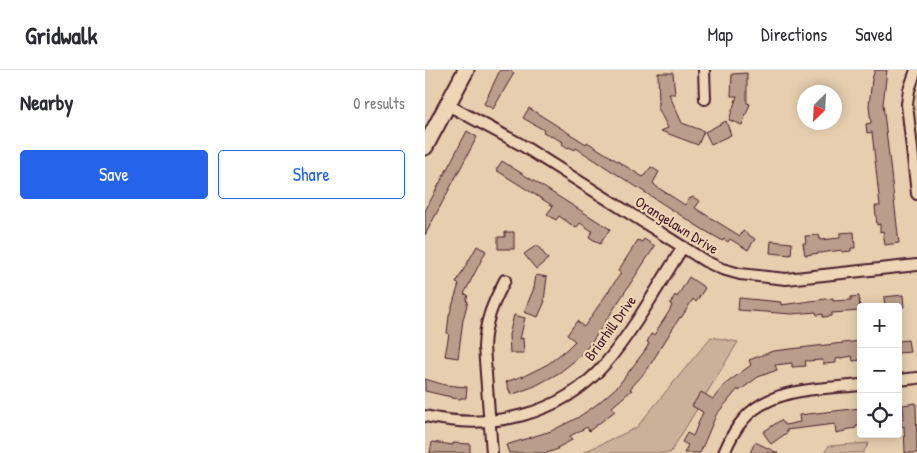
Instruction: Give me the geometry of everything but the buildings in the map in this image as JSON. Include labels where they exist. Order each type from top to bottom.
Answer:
[{"type":"street","points":[[425,148],[466,70]]},
{"type":"street","points":[[704,70],[705,99]]},
{"type":"street","points":[[916,70],[909,90],[907,104],[917,194]]},
{"type":"street","name":"Orangelawn Drive","points":[[449,105],[520,144],[705,261],[722,269],[740,274],[785,279],[917,265]]},
{"type":"street","name":"Briarhill Drive","points":[[425,416],[458,422],[490,422],[517,417],[555,403],[574,391],[591,377],[618,347],[683,247]]},
{"type":"street","points":[[492,453],[484,333],[491,306],[505,280]]},
{"type":"street","points":[[902,380],[917,378]]},
{"type":"street","points":[[724,453],[735,430],[743,419],[764,402],[789,393],[857,385]]},
{"type":"shaded area","points":[[711,337],[738,342],[670,453],[582,453],[636,428]]},
{"type":"shaded area","points":[[869,443],[863,453],[824,453],[829,446]]}]
